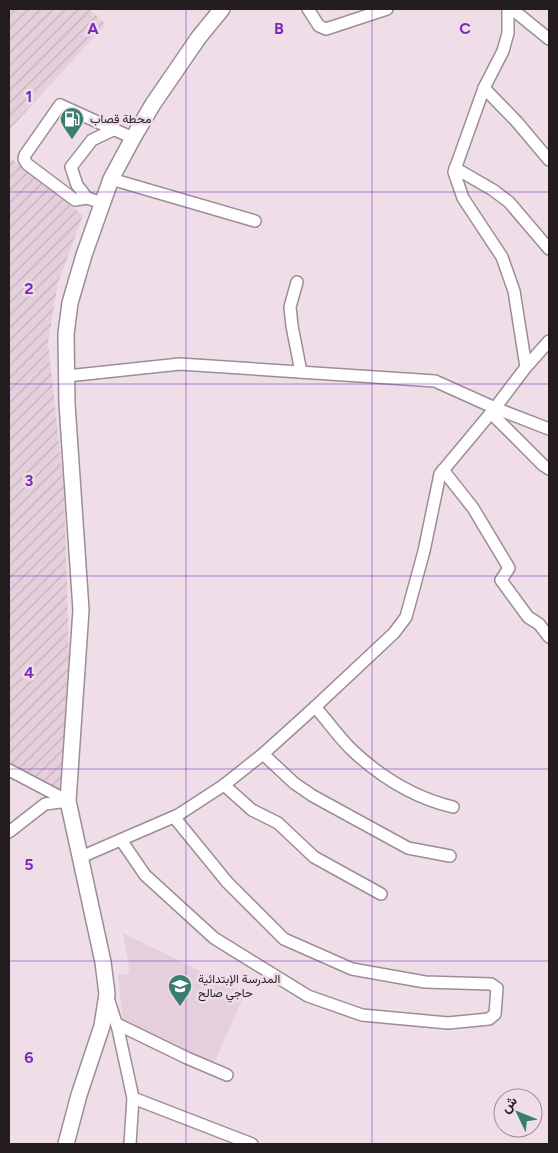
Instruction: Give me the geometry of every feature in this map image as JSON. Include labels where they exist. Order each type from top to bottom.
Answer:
[{"type":"main road","points":[[66,1144],[79,1095],[102,1026],[107,994],[103,962],[68,801],[81,610],[67,376],[66,334],[70,303],[84,255],[111,179],[132,138],[199,37],[222,9]]},
{"type":"street","points":[[308,9],[319,26],[326,29],[387,9]]},
{"type":"street","points":[[510,9],[549,39]]},
{"type":"street","points":[[510,9],[508,33],[503,51],[484,88],[454,172],[463,198],[498,250],[505,266],[514,291],[526,367]]},
{"type":"street","points":[[484,88],[517,122],[549,160]]},
{"type":"street","points":[[102,203],[87,198],[75,200],[27,164],[24,160],[24,155],[60,105],[132,138]]},
{"type":"street","points":[[87,198],[77,185],[72,167],[92,140],[115,129]]},
{"type":"street","points":[[455,168],[493,190],[509,202],[549,248]]},
{"type":"street","points":[[111,179],[255,221]]},
{"type":"street","points":[[297,282],[290,307],[301,372]]},
{"type":"street","points":[[81,857],[174,817],[224,785],[263,754],[394,633],[406,617],[424,552],[440,474],[549,341]]},
{"type":"street","points":[[67,376],[180,364],[435,381],[493,410],[549,429]]},
{"type":"street","points":[[493,410],[543,465],[549,469]]},
{"type":"street","points":[[443,470],[473,508],[509,568],[502,580],[528,617],[539,624],[549,637]]},
{"type":"street","points":[[315,707],[352,750],[384,777],[432,802],[453,806]]},
{"type":"street","points":[[263,754],[294,783],[313,796],[408,848],[450,856]]},
{"type":"street","points":[[9,770],[68,801]]},
{"type":"street","points":[[224,785],[252,810],[278,823],[314,857],[381,894]]},
{"type":"street","points":[[9,832],[45,804],[68,801]]},
{"type":"street","points":[[120,840],[145,875],[214,938],[308,996],[362,1015],[448,1023],[489,1019],[495,1014],[497,988],[491,984],[425,982],[352,968],[284,939],[227,882],[174,817]]},
{"type":"street","points":[[107,994],[117,1024],[133,1098],[130,1144]]},
{"type":"street","points":[[117,1024],[227,1075]]},
{"type":"street","points":[[133,1098],[252,1144]]},
{"type":"shaded area","points":[[9,9],[89,9],[106,24],[9,130]]},
{"type":"shaded area","points":[[9,157],[83,215],[58,283],[48,342],[64,488],[67,585],[69,664],[61,797],[9,776]]},
{"type":"shaded area","name":"المدرسة الإبتدائية حاجي صالح","points":[[123,933],[245,993],[214,1063],[123,1021],[118,975],[130,973]]},
{"type":"place","name":"محطة قصاب","points":[[72,140]]},
{"type":"place","name":"المدرسة الإبتدائية حاجي صالح","points":[[180,1007]]}]
